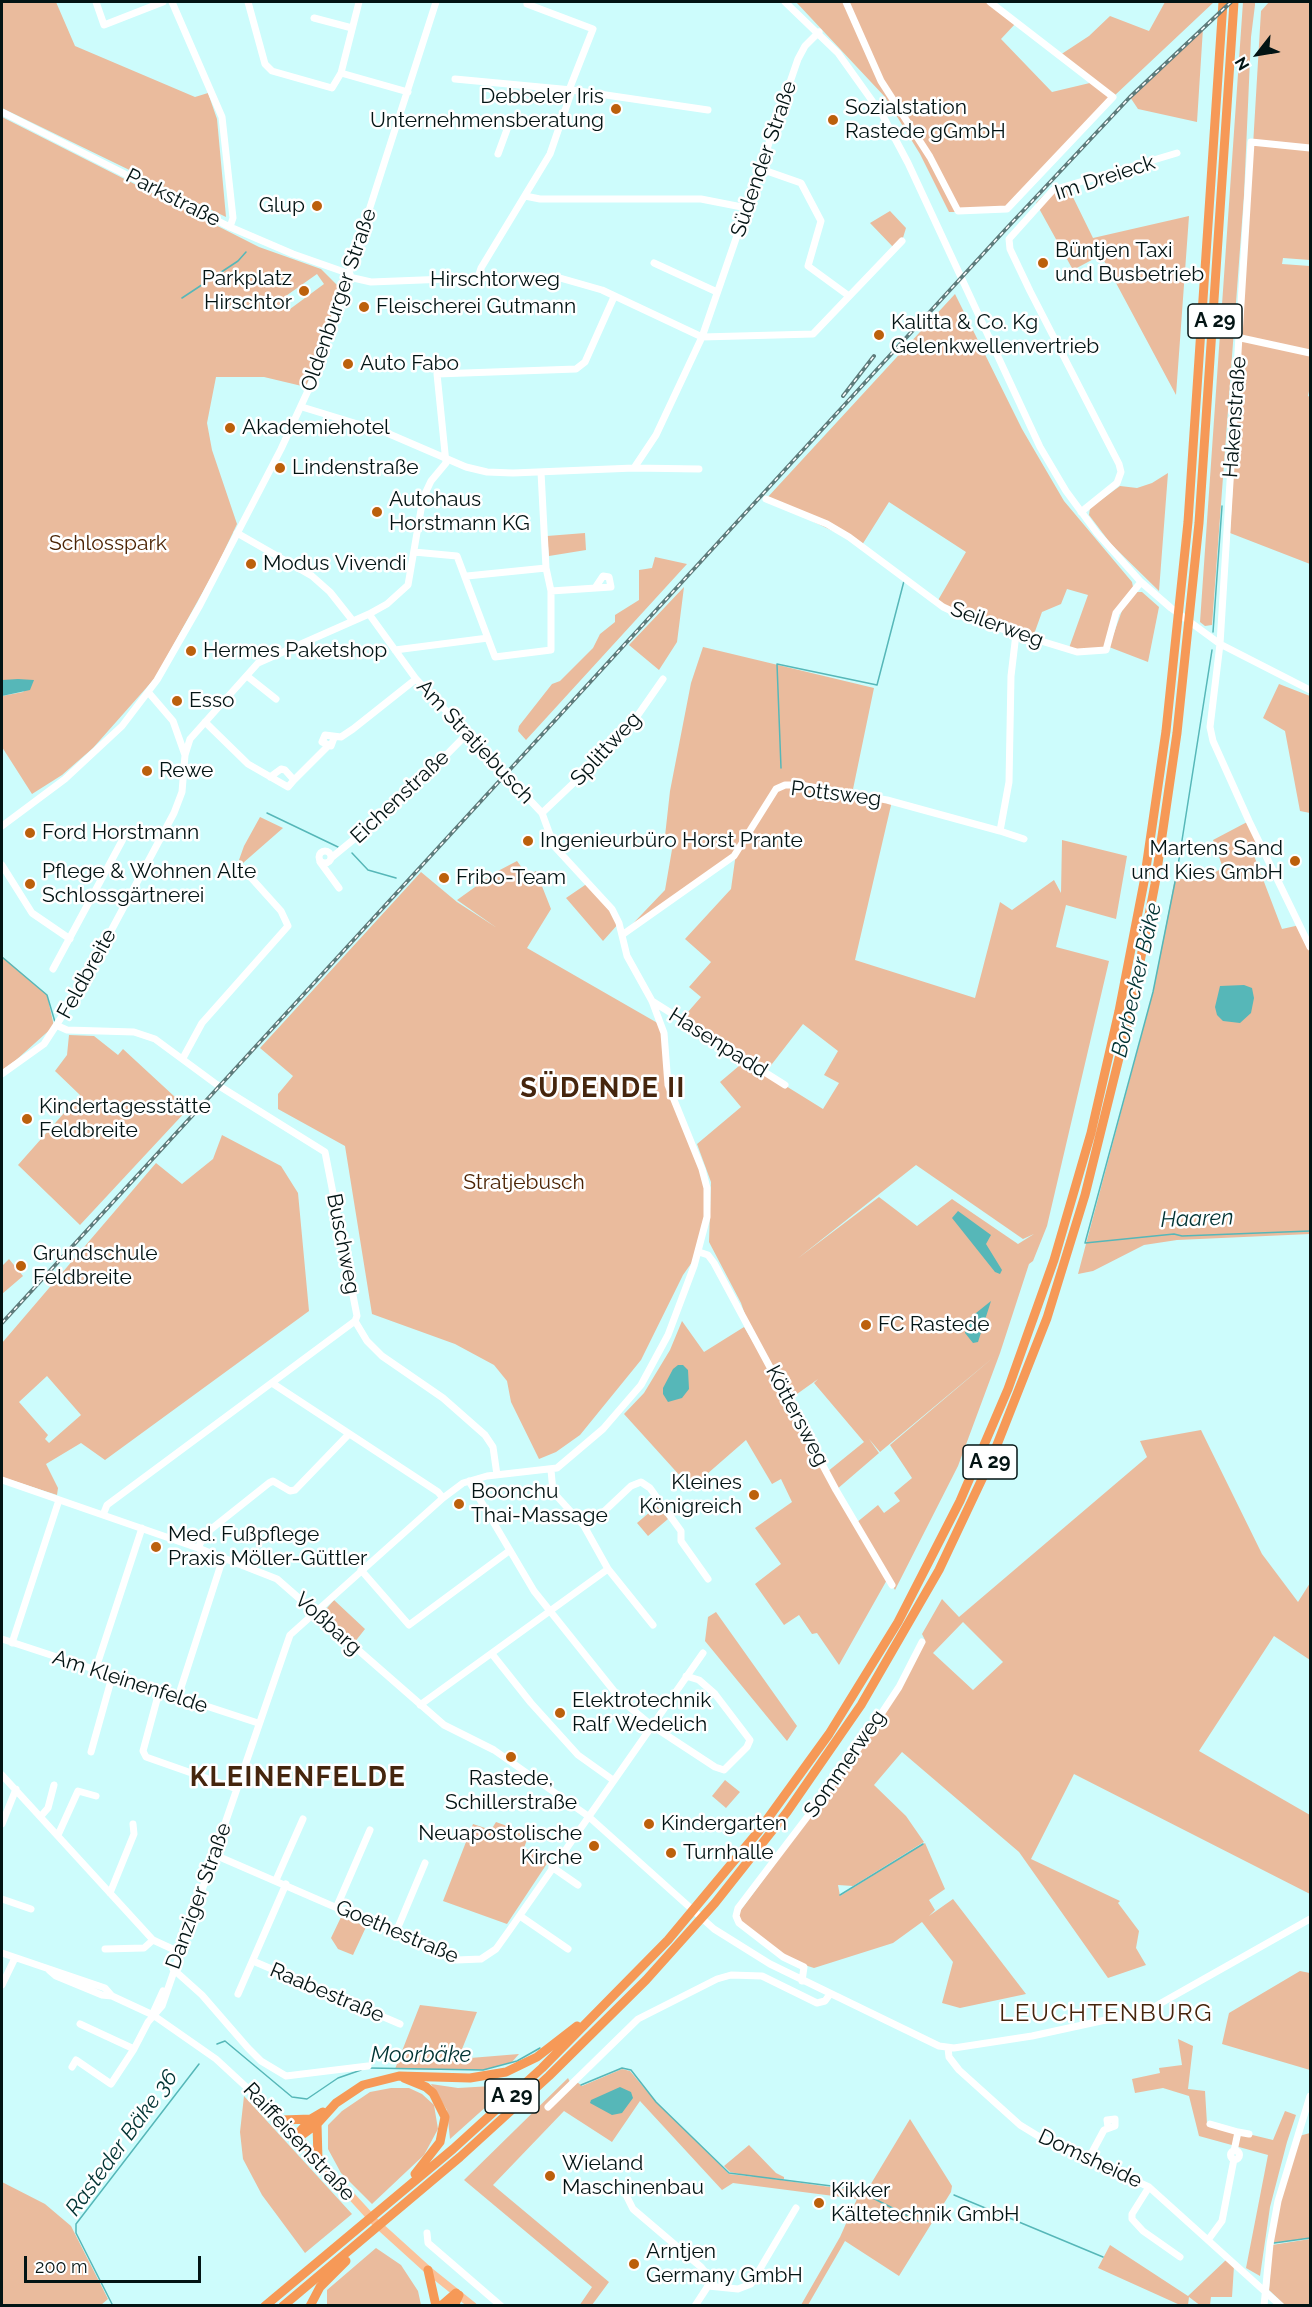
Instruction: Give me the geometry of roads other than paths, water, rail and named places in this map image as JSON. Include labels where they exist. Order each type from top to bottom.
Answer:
[{"type":"highway","name":"A 29","points":[[265,2306],[379,2212],[542,2068],[638,1972],[706,1896],[758,1833],[847,1706],[928,1566],[960,1501],[1008,1389],[1058,1248],[1106,1072],[1144,882],[1182,587],[1197,418],[1223,2]]},
{"type":"highway","name":"A 29","points":[[283,2306],[386,2221],[557,2069],[654,1972],[715,1903],[767,1839],[838,1741],[885,1667],[939,1570],[970,1506],[1018,1394],[1061,1275],[1099,1146],[1143,950],[1166,816],[1192,600],[1208,419],[1234,2]]},
{"type":"highway","points":[[297,2137],[326,2111],[363,2085],[399,2076],[470,2078],[487,2076],[520,2066],[556,2044],[625,1977],[638,1972]]},
{"type":"highway","name":"A 29","points":[[379,2212],[386,2200],[435,2152],[445,2125],[442,2108],[433,2094],[426,2087],[399,2076]]},
{"type":"highway","points":[[282,2120],[314,2122]]},
{"type":"highway","points":[[314,2122],[318,2160]]},
{"type":"highway","name":"A 29","points":[[310,2306],[328,2278],[372,2238],[386,2221]]},
{"type":"highway","points":[[428,2270],[438,2306],[457,2294]]},
{"type":"highway","points":[[454,2306],[457,2294]]},
{"type":"main road","name":"Raiffeisenstraße","points":[[282,2120],[354,2200],[397,2243],[472,2306]]},
{"type":"street","points":[[96,2],[104,25],[163,2]]},
{"type":"street","points":[[172,2],[222,117],[233,218],[230,226]]},
{"type":"street","points":[[248,2],[265,64],[272,71],[332,88],[341,73],[359,2]]},
{"type":"street","name":"Oldenburger Straße","points":[[2,826],[90,758],[122,726],[148,693],[177,648],[303,407],[333,330],[436,2]]},
{"type":"street","points":[[785,2],[819,32],[868,93],[908,163],[1040,447],[1081,512],[1141,582],[1220,644],[1311,690]]},
{"type":"street","points":[[846,2],[881,81],[930,157],[957,211],[1007,209],[1113,97],[990,2]]},
{"type":"street","points":[[478,277],[550,154],[593,29],[527,4]]},
{"type":"street","points":[[314,18],[352,28]]},
{"type":"street","name":"Südender Straße","points":[[634,468],[656,435],[702,337],[798,58],[805,46],[819,32]]},
{"type":"street","points":[[341,73],[408,92]]},
{"type":"street","points":[[455,79],[571,90],[708,110]]},
{"type":"street","name":"Parkstraße","points":[[2,112],[230,226],[349,276]]},
{"type":"street","points":[[498,154],[509,124],[519,121],[560,125]]},
{"type":"street","name":"Hakenstraße","points":[[1311,148],[1251,142],[1241,338],[1220,644],[1210,727],[1213,741],[1311,947]]},
{"type":"street","name":"Im Dreieck","points":[[1081,512],[1117,483],[1121,472],[1119,464],[1030,291],[1010,249],[1009,239],[1053,190],[1177,153]]},
{"type":"street","points":[[761,170],[801,183],[821,221],[808,266],[849,296]]},
{"type":"street","points":[[525,196],[540,199],[701,199],[747,208]]},
{"type":"street","points":[[702,337],[813,334],[902,240]]},
{"type":"street","points":[[654,262],[717,292]]},
{"type":"street","name":"Hirschtorweg","points":[[349,276],[371,282],[523,276],[560,278],[602,290],[702,337]]},
{"type":"street","points":[[446,459],[437,374],[576,369],[585,362],[615,297]]},
{"type":"street","points":[[1241,338],[1311,353]]},
{"type":"street","points":[[303,407],[387,433],[446,459],[487,472],[634,468],[699,469]]},
{"type":"street","name":"Feldbreite","points":[[2,1074],[35,1052],[58,1026],[174,813],[182,792],[185,755],[190,739],[258,663],[369,614],[404,590],[411,577],[423,498],[446,459]]},
{"type":"street","points":[[414,552],[457,556],[495,657],[551,650],[552,591],[546,568],[541,472]]},
{"type":"street","name":"Seilerweg","points":[[766,499],[827,524],[849,537],[944,607],[969,619],[1077,652],[1104,652],[1111,642],[1116,613],[1141,582]]},
{"type":"street","points":[[237,533],[312,576],[330,592],[353,621]]},
{"type":"street","points":[[466,576],[546,568]]},
{"type":"street","points":[[552,591],[595,588]]},
{"type":"street","name":"Am Stratjebusch","points":[[313,1612],[443,1498],[469,1480],[550,1470],[573,1457],[588,1443],[641,1385],[668,1335],[699,1252],[706,1217],[707,1188],[702,1169],[668,1084],[664,1033],[652,1001],[627,956],[619,923],[609,905],[554,846],[542,813],[416,679],[369,614]]},
{"type":"street","points":[[1000,831],[1009,782],[1011,676],[1017,634]]},
{"type":"street","points":[[395,650],[488,638]]},
{"type":"street","points":[[247,676],[276,699]]},
{"type":"street","points":[[205,722],[238,756],[288,788],[327,747],[333,745],[334,738],[353,729],[416,679]]},
{"type":"street","name":"Splittweg","points":[[542,813],[624,735],[663,679]]},
{"type":"street","name":"Feldbreite","points":[[148,693],[173,721],[185,755]]},
{"type":"street","name":"Eichenstraße","points":[[339,888],[319,860],[325,863],[402,799],[467,734]]},
{"type":"street","points":[[270,777],[281,769],[285,770],[294,780]]},
{"type":"street","name":"Pottsweg","points":[[622,935],[734,856],[776,789],[785,785],[800,785],[887,800],[1024,839]]},
{"type":"street","points":[[53,969],[123,839]]},
{"type":"street","points":[[2,865],[32,913],[70,939]]},
{"type":"street","points":[[183,1058],[209,1014],[288,926],[285,916],[245,871],[237,870]]},
{"type":"street","name":"Hasenpadd","points":[[652,1001],[785,1085]]},
{"type":"street","name":"Buschweg","points":[[58,1026],[67,1030],[137,1032],[155,1039],[220,1086],[325,1152],[357,1316],[356,1321],[107,1505],[103,1515]]},
{"type":"street","name":"Köttersweg","points":[[699,1252],[708,1255],[714,1263],[836,1490],[892,1585]]},
{"type":"street","points":[[356,1321],[367,1341],[382,1356],[442,1398],[485,1435],[493,1447],[497,1475]]},
{"type":"street","points":[[272,1383],[438,1492],[443,1498]]},
{"type":"street","points":[[198,1548],[205,1534],[269,1483],[273,1481],[290,1491],[295,1490],[349,1434]]},
{"type":"street","points":[[550,1470],[553,1492],[584,1526],[608,1569],[653,1625]]},
{"type":"street","name":"Voßbarg","points":[[2,1480],[198,1548],[277,1579],[444,1725],[494,1750],[588,1816],[714,1929],[802,1981],[948,2048]]},
{"type":"street","points":[[469,1480],[509,1551],[549,1613],[622,1701],[651,1725],[722,1770],[729,1766],[750,1744],[745,1732],[715,1694],[699,1680],[686,1676]]},
{"type":"street","points":[[584,1526],[595,1520],[631,1486],[641,1482],[650,1488],[681,1531],[681,1541],[708,1579]]},
{"type":"street","points":[[12,1643],[59,1500]]},
{"type":"street","points":[[95,1671],[142,1528]]},
{"type":"street","points":[[361,1570],[409,1625],[509,1551]]},
{"type":"street","points":[[178,1698],[223,1558]]},
{"type":"street","points":[[420,1705],[608,1569]]},
{"type":"street","name":"Danziger Straße","points":[[72,2067],[76,2060],[111,2084],[153,2015],[162,2006],[286,1642],[313,1612]]},
{"type":"street","name":"Am Kleinenfelde","points":[[2,1639],[112,1677],[258,1723]]},
{"type":"street","name":"Sommerweg","points":[[802,1981],[804,1967],[783,1957],[739,1923],[736,1916],[738,1908],[852,1758],[899,1687],[922,1642]]},
{"type":"street","name":"Goethestraße","points":[[215,1855],[457,1960],[481,1959],[496,1949],[520,1916],[703,1653]]},
{"type":"street","points":[[492,1654],[531,1704],[578,1755],[613,1780]]},
{"type":"street","points":[[91,1752],[112,1677]]},
{"type":"street","points":[[159,1692],[143,1751],[146,1757],[237,1789]]},
{"type":"street","points":[[2,1775],[153,1940],[179,1952]]},
{"type":"street","points":[[41,1816],[48,1808],[54,1785]]},
{"type":"street","points":[[2,1824],[16,1789]]},
{"type":"street","points":[[58,1835],[78,1791],[96,1796]]},
{"type":"street","points":[[276,1880],[303,1819]]},
{"type":"street","points":[[110,1893],[134,1834],[132,1824]]},
{"type":"street","points":[[337,1906],[370,1830]]},
{"type":"street","points":[[396,1932],[425,1863]]},
{"type":"street","points":[[552,1867],[578,1885]]},
{"type":"street","points":[[238,1994],[286,1884]]},
{"type":"street","points":[[2,1899],[31,1909]]},
{"type":"street","points":[[520,1916],[568,1949]]},
{"type":"street","points":[[948,2048],[1032,2036],[1148,2011],[1311,1919]]},
{"type":"street","points":[[105,1949],[144,1948],[153,1940]]},
{"type":"street","name":"Raiffeisenstraße","points":[[2,1953],[49,1970],[58,1970],[105,1988],[112,1996],[153,2015],[224,2065],[282,2120]]},
{"type":"street","points":[[2,1985],[15,1958]]},
{"type":"street","name":"Raabestraße","points":[[253,1961],[400,2024]]},
{"type":"street","points":[[173,1969],[202,1995],[248,2048],[285,2076],[368,2066]]},
{"type":"street","points":[[548,2107],[638,2019],[717,1978],[731,1975],[762,1976],[817,2003],[825,2001],[830,1994]]},
{"type":"street","points":[[80,2024],[134,2049]]},
{"type":"street","name":"Domsheide","points":[[948,2048],[949,2057],[959,2070],[1020,2125],[1038,2136],[1149,2187],[1281,2306]]},
{"type":"street","points":[[1264,2306],[1270,2244],[1278,2201],[1311,2096]]},
{"type":"street","points":[[1210,2124],[1249,2134]]},
{"type":"street","points":[[1089,2158],[1108,2127]]},
{"type":"street","points":[[1208,2240],[1222,2221],[1234,2159],[1239,2156],[1234,2151],[1238,2132]]},
{"type":"street","points":[[1149,2187],[1132,2214],[1132,2219],[1180,2257]]},
{"type":"street","points":[[624,2191],[633,2209],[701,2267],[709,2277],[708,2286],[695,2306]]},
{"type":"street","points":[[708,2286],[738,2289],[752,2284],[796,2208]]},
{"type":"street","points":[[427,2233],[428,2243],[501,2306]]},
{"type":"water","points":[[2,680],[34,680],[30,690],[2,696]]},
{"type":"water","points":[[1244,985],[1252,988],[1254,998],[1251,1013],[1240,1023],[1223,1021],[1217,1015],[1215,1007],[1220,986]]},
{"type":"water","points":[[958,1211],[991,1235],[986,1244],[1002,1270],[1000,1274],[995,1272],[952,1218]]},
{"type":"water","points":[[991,1301],[978,1342],[973,1343],[965,1333],[966,1321]]},
{"type":"water","points":[[678,1365],[683,1365],[688,1370],[689,1389],[682,1398],[668,1402],[663,1394],[663,1388],[673,1369]]},
{"type":"water","points":[[620,2087],[631,2092],[633,2098],[622,2113],[612,2115],[590,2103],[591,2100]]},
{"type":"waterway","points":[[182,298],[238,261],[246,252]]},
{"type":"waterway","name":"Borbecker Bäke","points":[[1213,632],[1222,506]]},
{"type":"waterway","points":[[781,768],[777,664],[877,685],[904,581]]},
{"type":"waterway","name":"Borbecker Bäke","points":[[1212,650],[1177,872],[1153,992],[1085,1243],[1174,1234],[1182,1236],[1310,1231]]},
{"type":"waterway","points":[[267,813],[338,847]]},
{"type":"waterway","points":[[352,853],[368,870],[396,878]]},
{"type":"waterway","points":[[2,957],[47,995],[55,1022]]},
{"type":"waterway","points":[[840,1895],[923,1844]]},
{"type":"waterway","name":"Moorbäke","points":[[217,2044],[225,2041],[292,2097],[307,2099],[338,2078],[361,2070]]},
{"type":"waterway","name":"Moorbäke","points":[[369,2068],[483,2070],[517,2061],[540,2048]]},
{"type":"waterway","name":"Rasteder Bäke 36","points":[[113,2306],[76,2233],[76,2224],[199,2064]]},
{"type":"waterway","name":"Rasteder Bäke 36","points":[[581,2085],[622,2068],[631,2070],[656,2102],[729,2173],[855,2189],[920,2222]]},
{"type":"waterway","points":[[954,2195],[1103,2257]]},
{"type":"waterway","points":[[1274,2243],[1310,2238]]},
{"type":"railway","points":[[2,1323],[1005,230],[1130,97],[1231,2]]},
{"type":"railway","points":[[843,396],[874,356]]},
{"type":"place","name":"Debbeler Iris Unternehmensberatung","points":[[616,109]]},
{"type":"place","name":"Sozialstation Rastede gGmbH","points":[[833,120]]},
{"type":"place","name":"Glup","points":[[317,206]]},
{"type":"place","name":"Büntjen Taxi und Busbetrieb","points":[[1043,263]]},
{"type":"place","name":"Parkplatz Hirschtor","points":[[304,291]]},
{"type":"place","name":"Fleischerei Gutmann","points":[[364,307]]},
{"type":"place","name":"Kalitta & Co. Kg Gelenkwellenvertrieb","points":[[879,335]]},
{"type":"place","name":"Auto Fabo","points":[[348,364]]},
{"type":"place","name":"Akademiehotel","points":[[230,428]]},
{"type":"place","name":"Lindenstraße","points":[[280,468]]},
{"type":"place","name":"Autohaus Horstmann KG","points":[[377,512]]},
{"type":"place","name":"Modus Vivendi","points":[[251,564]]},
{"type":"place","name":"Hermes Paketshop","points":[[191,651]]},
{"type":"place","name":"Esso","points":[[177,701]]},
{"type":"place","name":"Rewe","points":[[147,771]]},
{"type":"place","name":"Ford Horstmann","points":[[30,833]]},
{"type":"place","name":"Ingenieurbüro Horst Prante","points":[[528,841]]},
{"type":"place","name":"Martens Sand und Kies GmbH","points":[[1295,861]]},
{"type":"place","name":"Fribo-Team","points":[[444,878]]},
{"type":"place","name":"Pflege & Wohnen Alte Schlossgärtnerei","points":[[30,884]]},
{"type":"place","name":"Kindertagesstätte Feldbreite","points":[[27,1119]]},
{"type":"place","name":"Grundschule Feldbreite","points":[[21,1266]]},
{"type":"place","name":"FC Rastede","points":[[866,1325]]},
{"type":"place","name":"Kleines Königreich","points":[[754,1495]]},
{"type":"place","name":"Boonchu Thai-Massage","points":[[459,1504]]},
{"type":"place","name":"Med. Fußpflege Praxis Möller-Güttler","points":[[156,1547]]},
{"type":"place","name":"Elektrotechnik Ralf Wedelich","points":[[560,1713]]},
{"type":"place","name":"Rastede, Schillerstraße","points":[[511,1757]]},
{"type":"place","name":"Kindergarten","points":[[649,1824]]},
{"type":"place","name":"Neuapostolische Kirche","points":[[594,1846]]},
{"type":"place","name":"Turnhalle","points":[[671,1853]]},
{"type":"place","name":"Wieland Maschinenbau","points":[[550,2176]]},
{"type":"place","name":"Kikker Kältetechnik GmbH","points":[[819,2203]]},
{"type":"place","name":"Arntjen Germany GmbH","points":[[634,2264]]},
{"type":"district","name":"SÜDENDE II","points":[[603,1089]]},
{"type":"district","name":"KLEINENFELDE","points":[[298,1778]]},
{"type":"district","name":"LEUCHTENBURG","points":[[1106,2014]]},
{"type":"park label","name":"Schlosspark","points":[[108,544]]},
{"type":"park label","name":"Stratjebusch","points":[[524,1183]]},
{"type":"water label","name":"Haaren","points":[[1197,1219]]}]
